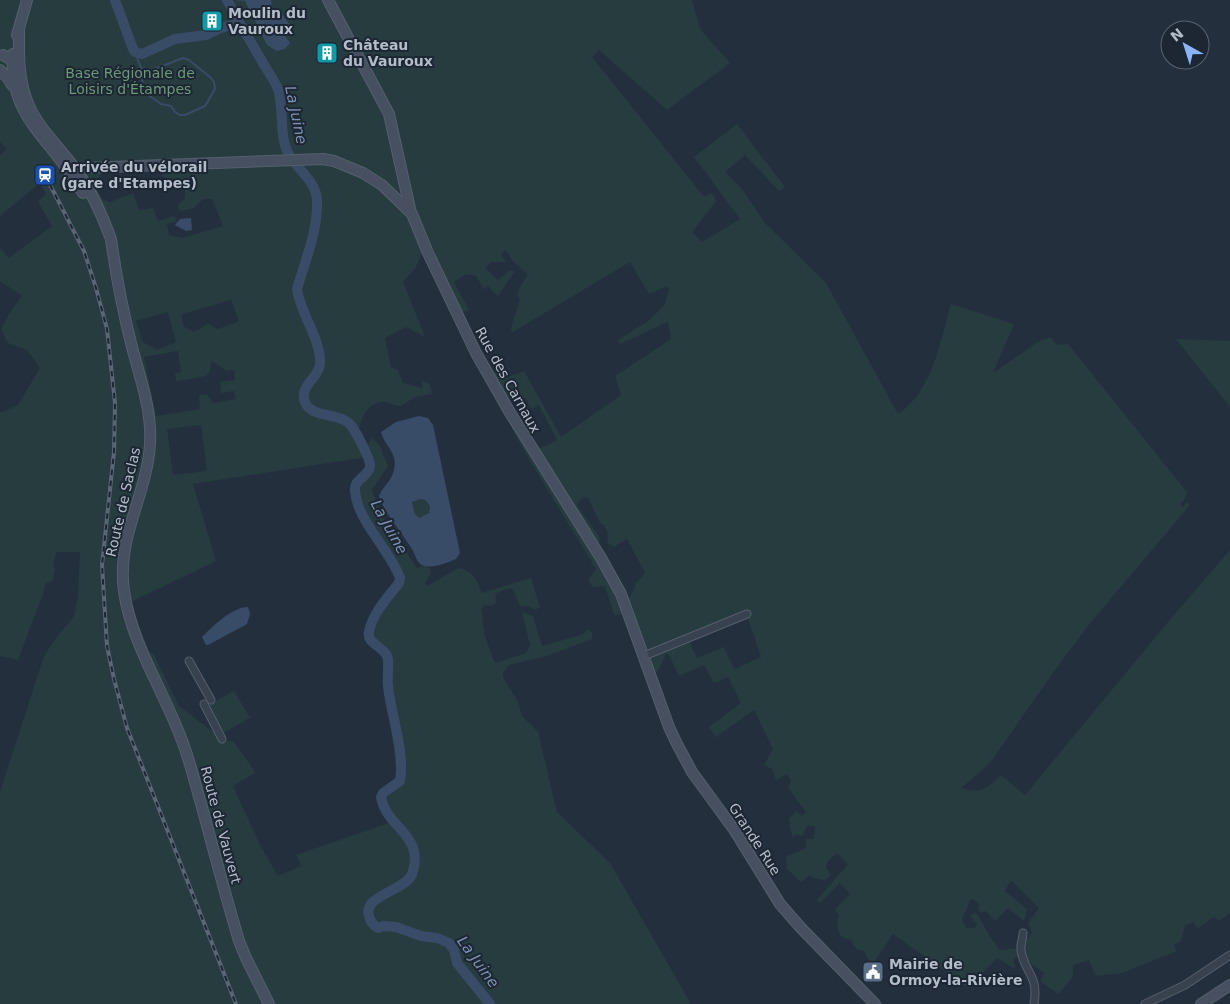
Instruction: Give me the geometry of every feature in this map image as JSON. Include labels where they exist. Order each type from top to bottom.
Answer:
[{"type":"street","points":[[19,29],[27,0]]},
{"type":"street","points":[[328,0],[389,114],[412,214]]},
{"type":"street","name":"Route de Saclas","points":[[19,29],[14,46],[16,59],[15,90],[30,122],[88,189],[105,224],[111,239],[114,265],[146,398],[150,429],[149,456],[126,539],[122,573],[128,613],[144,654]]},
{"type":"street","name":"Route de Saclas","points":[[19,29],[15,65],[19,86],[31,110],[73,171]]},
{"type":"street","points":[[2,56],[14,46]]},
{"type":"street","points":[[2,56],[16,59]]},
{"type":"street","points":[[15,90],[8,78],[0,70],[16,59]]},
{"type":"street","name":"Rue des Carnaux","points":[[73,171],[84,168],[323,160],[334,161],[364,173],[382,185],[412,214],[440,280],[476,353],[621,594],[649,671]]},
{"type":"street","points":[[644,656],[747,614]]},
{"type":"street","name":"Route de Vauvert","points":[[144,654],[185,749],[240,941],[246,958],[269,1004]]},
{"type":"street","points":[[190,661],[211,700]]},
{"type":"street","name":"Grande Rue","points":[[649,671],[673,736],[688,766],[735,831],[780,904],[875,1004]]},
{"type":"street","points":[[204,704],[222,740]]},
{"type":"street","points":[[1023,934],[1021,952],[1034,979],[1036,995],[1034,1004]]},
{"type":"street","points":[[1145,1004],[1185,985],[1230,955]]},
{"type":"street","points":[[1201,1004],[1230,985]]},
{"type":"green space","name":"Base Régionale de Loisirs d'Étampes","points":[[0,0],[692,0],[700,29],[730,63],[667,110],[599,50],[592,57],[704,197],[712,193],[716,201],[692,232],[702,242],[740,219],[694,157],[737,124],[785,187],[779,191],[745,155],[725,172],[741,188],[766,224],[826,283],[898,414],[920,392],[927,379],[939,349],[951,304],[1014,324],[993,373],[1036,343],[1050,337],[1058,345],[1068,344],[1187,492],[1185,499],[1180,504],[1183,507],[1187,502],[1190,505],[1092,621],[992,760],[961,788],[968,790],[983,789],[1001,775],[1025,795],[1230,550],[1230,913],[1219,921],[1214,917],[1198,928],[1193,922],[1185,926],[1181,941],[1174,945],[1177,951],[1122,973],[1096,976],[1089,960],[1073,965],[1073,977],[1058,994],[1040,981],[1044,973],[1027,961],[1026,953],[1022,949],[1024,942],[1032,933],[1028,923],[1039,908],[1011,880],[1005,891],[1027,909],[1024,921],[1008,908],[995,921],[986,911],[981,913],[978,909],[979,904],[973,899],[970,900],[962,920],[966,928],[975,928],[977,924],[970,916],[974,913],[977,914],[1000,950],[1016,948],[1019,956],[1013,959],[1015,969],[997,958],[968,988],[893,934],[874,962],[868,959],[864,951],[855,947],[851,940],[842,937],[838,931],[839,915],[835,909],[850,894],[840,883],[820,903],[817,900],[848,864],[837,853],[828,861],[826,867],[831,875],[825,880],[814,878],[810,875],[801,882],[787,869],[786,857],[806,848],[806,839],[814,839],[815,827],[808,825],[802,836],[797,834],[792,837],[789,818],[797,811],[802,816],[806,812],[788,788],[791,781],[787,774],[776,780],[772,769],[764,765],[773,749],[754,710],[716,737],[709,727],[741,703],[728,677],[714,683],[704,665],[679,676],[669,655],[666,653],[658,671],[653,673],[633,614],[614,615],[605,586],[593,587],[590,584],[589,580],[596,569],[529,459],[491,391],[496,365],[505,378],[524,371],[561,437],[621,395],[615,376],[671,339],[668,322],[620,344],[618,340],[648,321],[664,306],[669,290],[667,286],[649,294],[630,262],[511,333],[520,299],[517,295],[528,275],[512,260],[506,250],[501,254],[506,262],[492,262],[485,268],[498,280],[509,271],[515,271],[498,296],[488,286],[484,289],[476,276],[466,274],[454,282],[469,310],[460,313],[427,240],[416,267],[403,282],[425,337],[406,327],[385,338],[391,367],[398,370],[403,383],[423,388],[421,380],[430,384],[432,394],[415,397],[401,406],[383,402],[377,403],[372,405],[365,413],[359,429],[364,434],[363,442],[365,445],[372,438],[380,446],[388,466],[372,490],[380,513],[417,568],[423,566],[430,568],[431,573],[425,584],[427,586],[458,568],[471,574],[482,593],[531,578],[540,607],[535,610],[529,606],[520,606],[512,588],[495,594],[496,603],[481,608],[485,637],[495,663],[526,653],[530,645],[522,612],[533,616],[542,646],[581,635],[589,629],[592,633],[592,639],[547,656],[509,665],[503,673],[503,677],[518,702],[522,716],[538,732],[557,812],[610,863],[691,1004],[0,1004],[0,792],[44,656],[74,616],[78,595],[80,552],[57,552],[53,563],[55,569],[53,580],[45,584],[18,660],[0,656],[0,413],[18,405],[40,368],[27,350],[8,343],[1,330],[9,314],[22,296],[0,281],[0,248],[9,258],[52,226],[38,202],[46,194],[40,183],[0,216],[0,155],[7,149],[0,142]],"holes":[[[160,169],[162,176],[180,185],[185,190],[185,198],[178,205],[181,211],[194,208],[203,199],[212,199],[223,226],[183,238],[169,235],[167,224],[177,219],[173,216],[158,221],[153,208],[139,210],[133,193],[110,202],[103,200],[96,188],[100,174]],[[231,300],[239,321],[218,329],[208,324],[194,332],[183,326],[182,314]],[[168,312],[176,342],[157,350],[143,342],[136,321]],[[178,351],[181,372],[175,373],[176,381],[206,376],[210,372],[211,361],[227,371],[234,370],[235,380],[220,382],[221,393],[234,391],[236,399],[213,403],[207,394],[199,395],[200,409],[156,416],[144,357]],[[518,394],[522,400],[526,398],[531,409],[539,405],[557,440],[535,451],[507,399]],[[201,425],[207,471],[173,475],[167,429]],[[367,457],[367,470],[355,484],[354,493],[369,525],[366,528],[395,578],[393,585],[369,618],[364,639],[383,659],[383,685],[397,778],[380,792],[377,800],[382,813],[388,821],[386,824],[296,855],[301,866],[278,876],[261,847],[233,786],[255,773],[253,769],[234,742],[222,739],[179,706],[153,653],[149,653],[138,629],[131,602],[216,561],[193,484]],[[584,497],[589,499],[600,523],[604,525],[608,533],[607,540],[609,544],[615,547],[627,539],[645,573],[636,583],[628,602],[598,547],[600,538],[577,505]],[[746,613],[761,657],[734,669],[724,647],[697,658],[687,637]]]},
{"type":"green space","points":[[1176,339],[1230,341],[1230,407]]},
{"type":"green space","points":[[421,499],[425,500],[430,506],[429,513],[419,518],[415,514],[412,502]]},
{"type":"green space","points":[[234,691],[250,718],[223,733],[208,705]]},
{"type":"water","points":[[235,0],[271,0],[273,14],[280,11],[292,28],[282,32],[290,43],[285,49],[277,51],[267,45],[245,1]]},
{"type":"water","points":[[191,218],[192,230],[186,231],[175,225],[180,219]]},
{"type":"water","points":[[419,416],[428,418],[433,425],[460,553],[456,559],[444,564],[430,567],[420,564],[381,502],[379,496],[392,476],[395,462],[394,456],[381,432],[396,422]],"holes":[[[421,499],[425,500],[430,506],[429,513],[419,518],[415,514],[412,502]]]},
{"type":"water","points":[[248,607],[250,614],[247,624],[206,645],[202,637],[212,627],[235,610]]},
{"type":"waterway","points":[[115,0],[133,49],[135,52],[142,54],[175,39],[206,35],[238,23]]},
{"type":"waterway","name":"La Juine","points":[[227,0],[278,89],[285,146],[292,159],[314,187],[316,194],[317,212],[313,235],[297,289],[320,356],[319,370],[305,391],[305,402],[314,411],[348,422],[353,428],[368,457],[370,466],[367,473],[356,484],[357,503],[400,578],[399,583],[373,619],[369,636],[370,640],[384,651],[388,659],[388,686],[401,757],[400,781],[383,793],[381,797],[384,808],[410,841],[414,850],[415,861],[412,874],[408,880],[372,903],[369,909],[369,918],[378,928],[384,926],[396,927],[449,943],[454,950],[457,963],[490,1004]]},
{"type":"waterway","points":[[135,52],[141,68],[143,86],[147,94],[161,104],[171,106],[180,115],[185,115],[205,106],[215,89],[211,78],[189,60],[183,58],[152,70],[141,68]]},
{"type":"railway","points":[[45,175],[84,251],[107,329],[115,403],[114,452],[102,565],[107,646],[114,679],[127,728],[236,1004]]},
{"type":"place","name":"Moulin du Vauroux","points":[[212,21]]},
{"type":"place","name":"Château du Vauroux","points":[[327,53]]},
{"type":"place","name":"Arrivée du vélorail (gare d'Etampes)","points":[[45,175]]},
{"type":"place","name":"Mairie de Ormoy-la-Rivière","points":[[873,972]]}]
